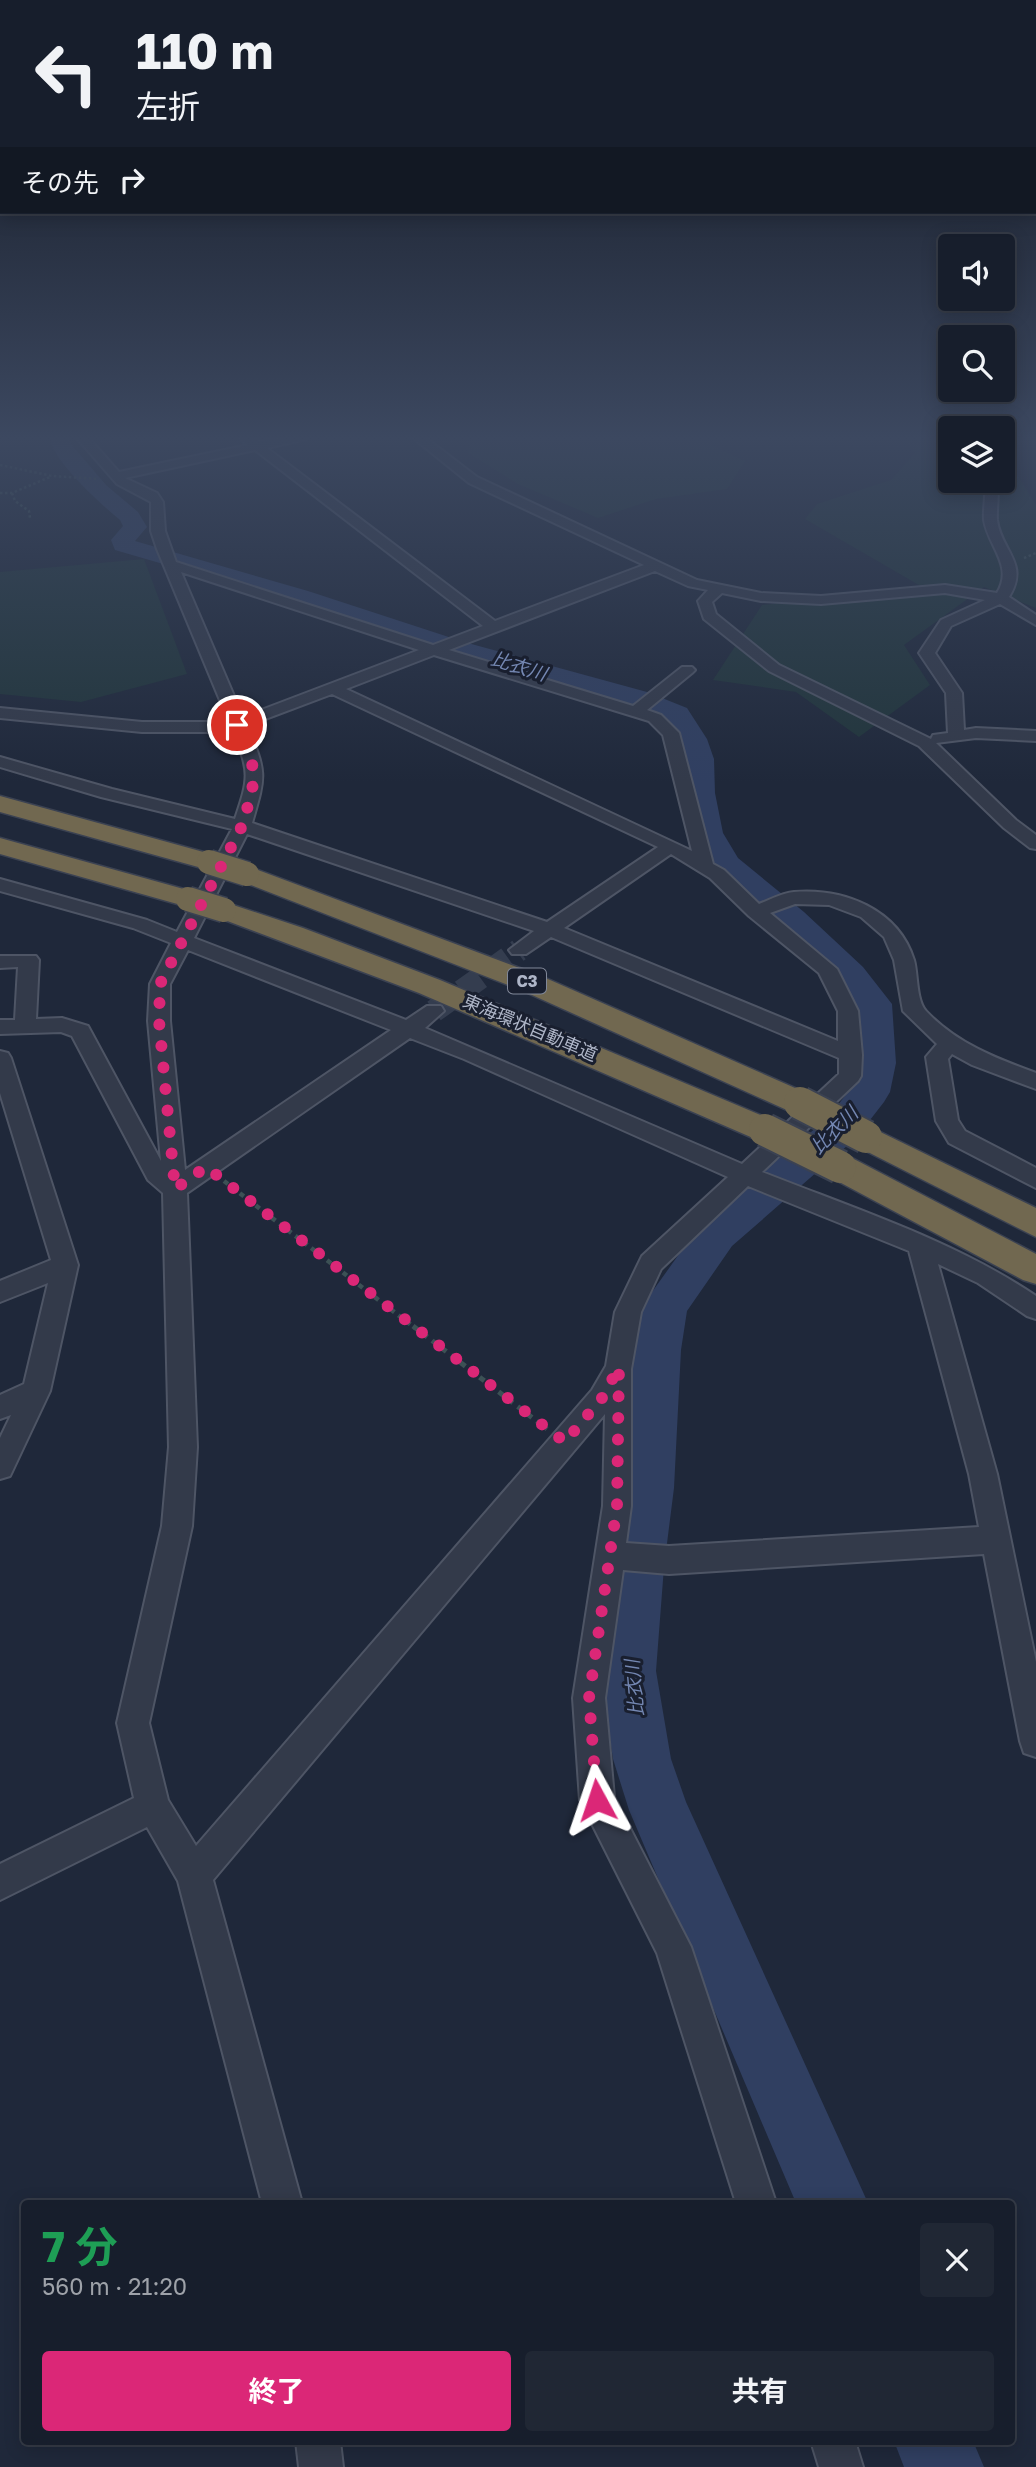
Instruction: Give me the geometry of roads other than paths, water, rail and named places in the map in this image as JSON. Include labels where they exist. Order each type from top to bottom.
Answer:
[{"type":"highway","name":"C3","points":[[0,804],[247,874],[531,982],[800,1103],[1036,1223]]},
{"type":"highway","name":"東海環状自動車道","points":[[0,846],[223,910],[370,963],[517,1021],[765,1130],[1036,1270]]},
{"type":"street","points":[[167,552],[255,764],[254,787],[242,826],[160,984],[159,1021],[175,1189],[183,1447],[177,1525],[133,1723],[153,1806],[194,1875],[281,2200]]},
{"type":"street","points":[[396,552],[492,626]]},
{"type":"street","points":[[626,552],[693,583],[761,597],[821,600],[946,589],[1001,598],[1036,621]]},
{"type":"street","points":[[956,736],[954,693],[928,653],[946,623],[1001,598],[1007,590],[1009,573],[1007,552]]},
{"type":"street","points":[[173,565],[655,718],[671,733],[705,867]]},
{"type":"street","points":[[0,713],[202,729],[237,725],[655,566]]},
{"type":"street","points":[[719,589],[705,601],[709,616],[735,639],[774,668],[925,742],[1010,824],[1036,844]]},
{"type":"street","points":[[635,712],[688,670]]},
{"type":"street","points":[[332,688],[671,846],[717,874],[756,912],[827,970],[848,1011],[850,1076],[651,1263],[628,1312],[619,1367],[617,1506],[589,1698],[597,1800],[674,1947],[755,2200]]},
{"type":"street","points":[[925,742],[988,732],[1036,736]]},
{"type":"street","points":[[0,762],[107,793],[242,826],[548,929],[851,1055]]},
{"type":"street","points":[[519,950],[671,846]]},
{"type":"street","points":[[0,885],[140,925],[408,1029],[746,1175],[920,1245],[987,1276],[1036,1309]]},
{"type":"street","points":[[756,912],[793,898],[832,899],[868,913],[893,934],[904,960],[913,1012],[950,1044],[980,1060],[1036,1081]]},
{"type":"street","points":[[0,962],[29,960],[26,1024]]},
{"type":"street","points":[[175,1189],[434,1011]]},
{"type":"street","points":[[0,1027],[26,1024],[62,1025],[80,1031],[156,1174],[175,1189]]},
{"type":"street","points":[[950,1044],[937,1057],[947,1121],[957,1137],[1036,1179]]},
{"type":"street","points":[[0,1058],[65,1265],[36,1391],[0,1467]]},
{"type":"street","points":[[920,1245],[983,1474],[1036,1741]]},
{"type":"street","points":[[0,1292],[65,1265]]},
{"type":"street","points":[[194,1875],[602,1398],[619,1367]]},
{"type":"street","points":[[0,1407],[36,1391]]},
{"type":"street","points":[[610,1555],[669,1560],[996,1540]]},
{"type":"street","points":[[0,1883],[153,1806]]},
{"type":"street","points":[[318,2445],[321,2467]]},
{"type":"street","points":[[834,2445],[841,2467]]},
{"type":"waterway","name":"比衣川","points":[[148,552],[299,596],[454,648],[637,698],[677,714],[692,739],[699,759],[699,793],[707,833],[725,864],[792,919],[850,975],[873,1004],[877,1063],[870,1092],[842,1128],[717,1234],[665,1306],[657,1350],[648,1488],[637,1567],[628,1671],[642,1759],[659,1810],[831,2200]]},
{"type":"waterway","name":"比衣川","points":[[935,2445],[944,2467]]},
{"type":"tunnel","points":[[434,1011],[519,950]]}]
